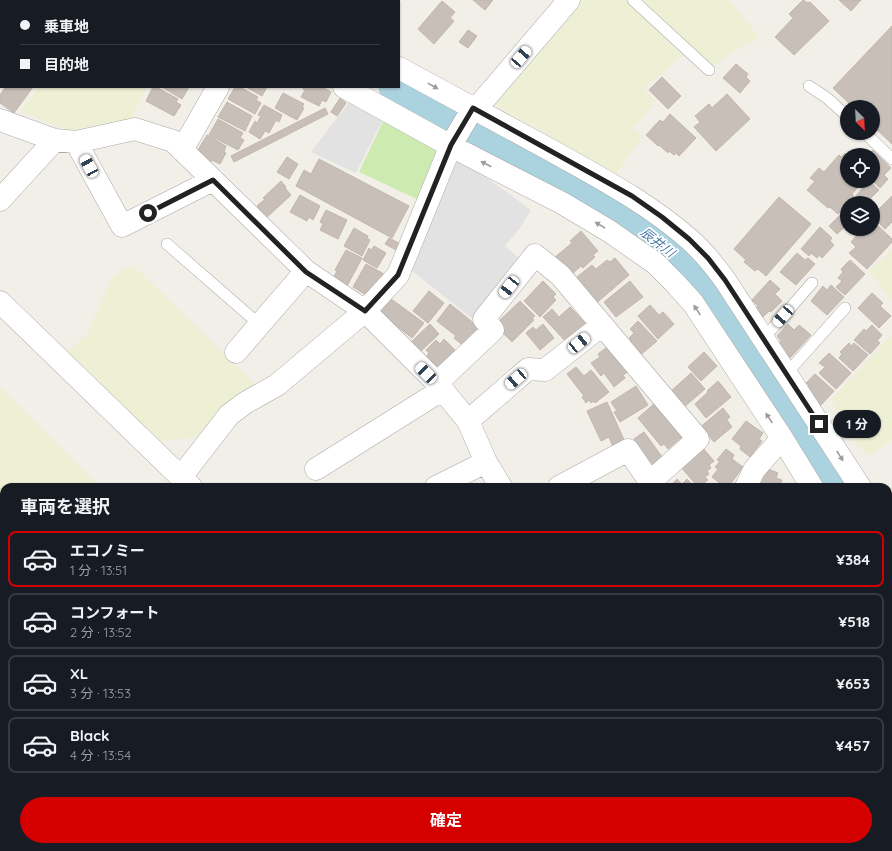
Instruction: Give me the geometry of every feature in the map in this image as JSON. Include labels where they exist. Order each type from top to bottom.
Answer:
[{"type":"street","points":[[0,302],[186,482],[228,415],[245,403],[277,385],[365,311],[398,275],[451,146],[474,109],[569,0]]},
{"type":"street","points":[[400,69],[632,196],[689,239],[708,258],[725,280],[857,483]]},
{"type":"street","points":[[182,150],[217,88]]},
{"type":"street","points":[[346,88],[451,146],[562,203],[609,231],[655,263],[693,303],[782,438],[810,483]]},
{"type":"street","points":[[0,120],[65,141],[135,129],[173,141],[306,272],[365,311],[439,386],[468,421],[486,462],[499,483]]},
{"type":"street","points":[[65,141],[122,226],[213,180]]},
{"type":"street","points":[[0,200],[65,141]]},
{"type":"street","points":[[316,469],[439,386],[493,330],[484,319],[535,255],[560,275],[698,439],[650,482],[628,450],[566,483]]},
{"type":"street","points":[[236,352],[306,272]]},
{"type":"street","points":[[468,421],[528,369],[545,370],[602,325]]},
{"type":"street","points":[[748,483],[754,470],[782,438]]},
{"type":"street","points":[[444,483],[486,462]]},
{"type":"lane","points":[[632,0],[709,70]]},
{"type":"lane","points":[[809,86],[828,98],[840,109]]},
{"type":"lane","points":[[872,140],[892,159]]},
{"type":"lane","points":[[167,244],[260,325]]},
{"type":"lane","points":[[764,338],[812,283]]},
{"type":"lane","points":[[787,373],[845,308]]},
{"type":"green space","points":[[573,0],[625,0],[683,55],[644,90],[656,100],[634,128],[643,136],[616,174],[495,105],[494,98]]},
{"type":"green space","points":[[637,0],[729,0],[760,38],[732,51],[717,64],[711,66]]},
{"type":"green space","points":[[38,88],[147,88],[132,118],[77,134],[20,112]]},
{"type":"green space","points":[[386,115],[435,145],[440,154],[419,200],[359,172]]},
{"type":"green space","points":[[892,249],[892,301],[869,271]]},
{"type":"green space","points":[[133,265],[256,385],[201,436],[160,442],[67,351],[87,334],[112,277]]},
{"type":"green space","points":[[892,334],[892,440],[870,456],[856,445],[831,400]]},
{"type":"green space","points":[[0,387],[96,483],[0,483]]},
{"type":"shaded area","points":[[353,97],[385,115],[356,173],[311,152]]},
{"type":"shaded area","points":[[458,157],[531,210],[519,229],[505,246],[521,260],[474,320],[406,266]]},
{"type":"pier","points":[[450,102],[488,122],[473,151],[435,130]]},
{"type":"building","points":[[473,0],[493,0],[485,10]]},
{"type":"building","points":[[803,0],[808,3],[810,2],[829,21],[794,55],[775,37],[793,18],[789,14]]},
{"type":"building","points":[[839,0],[861,0],[851,11]]},
{"type":"building","points":[[442,1],[455,12],[450,18],[454,21],[434,44],[418,29]]},
{"type":"building","points":[[892,26],[892,144],[880,133],[880,100],[846,100],[833,88]]},
{"type":"building","points":[[468,30],[477,36],[468,48],[459,42]]},
{"type":"building","points":[[736,64],[748,74],[746,77],[750,81],[740,93],[723,78]]},
{"type":"building","points":[[662,77],[681,96],[668,109],[649,90]]},
{"type":"building","points":[[5,88],[32,88],[14,113],[0,103],[0,95]]},
{"type":"building","points":[[152,88],[158,88],[178,99],[176,102],[181,105],[174,116],[146,101]]},
{"type":"building","points":[[164,88],[188,88],[182,99]]},
{"type":"building","points":[[234,88],[242,88],[258,97],[256,100],[261,103],[255,114],[228,99]]},
{"type":"building","points":[[248,88],[266,88],[262,96]]},
{"type":"building","points":[[324,88],[331,92],[326,102],[322,100],[319,106],[301,97],[305,90],[303,89]]},
{"type":"building","points":[[283,93],[304,104],[302,107],[304,108],[297,120],[275,108]]},
{"type":"building","points":[[727,94],[750,119],[716,151],[694,127],[700,122],[695,116],[709,104],[712,108]]},
{"type":"building","points":[[340,98],[346,103],[337,116],[331,112]]},
{"type":"building","points":[[227,102],[252,116],[245,131],[218,117]]},
{"type":"building","points":[[264,105],[282,115],[279,122],[276,120],[269,133],[265,131],[260,139],[249,132],[255,121],[257,123],[261,116],[258,115]]},
{"type":"building","points":[[325,108],[328,114],[234,162],[231,156]]},
{"type":"building","points":[[670,114],[696,138],[679,156],[676,153],[674,155],[669,151],[668,153],[646,135],[660,120],[663,122]]},
{"type":"building","points":[[218,119],[243,133],[240,138],[244,140],[238,150],[209,135]]},
{"type":"building","points":[[207,135],[226,146],[224,152],[226,153],[220,164],[212,160],[210,163],[195,155]]},
{"type":"building","points":[[839,155],[840,188],[857,188],[852,194],[854,196],[840,196],[840,212],[838,214],[830,207],[828,208],[807,190],[815,181],[810,178],[819,168],[824,172]]},
{"type":"building","points":[[287,157],[298,164],[289,179],[277,172]]},
{"type":"building","points":[[880,157],[891,168],[884,175],[888,179],[880,188]]},
{"type":"building","points":[[319,159],[409,206],[392,238],[296,186],[304,170],[311,174]]},
{"type":"building","points":[[281,181],[291,195],[265,219],[258,211],[260,209],[257,206],[265,199],[263,198]]},
{"type":"building","points":[[863,188],[877,188],[879,190],[873,196],[856,196]]},
{"type":"building","points":[[300,195],[320,206],[313,220],[309,217],[307,221],[290,212]]},
{"type":"building","points":[[892,196],[892,222],[885,229],[880,224],[880,208]]},
{"type":"building","points":[[779,197],[811,224],[766,276],[758,269],[755,271],[744,262],[746,260],[734,249]]},
{"type":"building","points":[[326,210],[347,220],[338,239],[320,230],[323,224],[320,222]]},
{"type":"building","points":[[840,215],[840,231],[837,234],[829,226]]},
{"type":"building","points":[[820,227],[832,238],[830,241],[834,245],[822,258],[819,255],[817,258],[811,253],[809,256],[801,249]]},
{"type":"building","points":[[354,228],[368,236],[367,238],[370,240],[362,256],[344,246]]},
{"type":"building","points":[[880,228],[892,239],[892,242],[867,269],[849,253],[856,247],[851,242],[856,236],[880,236]]},
{"type":"building","points":[[581,231],[598,251],[593,255],[595,257],[583,268],[581,266],[572,274],[554,258],[572,243],[570,241]]},
{"type":"building","points":[[389,238],[401,244],[398,251],[385,244]]},
{"type":"building","points":[[374,246],[386,253],[377,268],[363,260],[369,248],[371,250]]},
{"type":"building","points":[[346,250],[362,258],[346,288],[332,280],[337,271],[335,270]]},
{"type":"building","points":[[797,253],[805,260],[808,258],[815,264],[796,285],[780,272]]},
{"type":"building","points":[[615,258],[629,275],[593,306],[572,281],[592,265],[596,269],[607,260],[610,262]]},
{"type":"building","points":[[850,260],[865,274],[845,295],[836,287],[842,281],[838,278],[843,272],[841,269]]},
{"type":"building","points":[[366,264],[384,274],[375,290],[370,288],[366,295],[353,287]]},
{"type":"building","points":[[770,280],[780,289],[775,294],[782,301],[771,312],[769,311],[762,318],[753,311],[758,306],[752,300]]},
{"type":"building","points":[[543,281],[556,294],[553,297],[556,300],[540,317],[524,301]]},
{"type":"building","points":[[630,281],[643,297],[616,317],[604,302]]},
{"type":"building","points":[[831,285],[844,297],[827,315],[811,301],[823,286],[827,290]]},
{"type":"building","points":[[429,291],[444,303],[428,323],[413,311]]},
{"type":"building","points":[[872,293],[883,303],[880,306],[891,316],[879,328],[858,308]]},
{"type":"building","points":[[387,296],[424,323],[412,338],[376,310]]},
{"type":"building","points":[[520,301],[535,316],[532,318],[534,320],[512,342],[495,325]]},
{"type":"building","points":[[450,304],[481,329],[466,348],[454,338],[456,336],[437,321]]},
{"type":"building","points":[[650,305],[659,315],[663,312],[674,324],[658,339],[638,316]]},
{"type":"building","points":[[570,307],[586,324],[567,343],[543,317],[552,309],[559,317]]},
{"type":"building","points":[[638,321],[657,341],[638,357],[627,345],[631,340],[629,338],[634,333],[630,329]]},
{"type":"building","points":[[430,324],[439,334],[418,354],[409,344]]},
{"type":"building","points":[[543,324],[554,338],[540,350],[526,333],[533,327],[536,330]]},
{"type":"building","points":[[788,324],[794,330],[799,325],[811,335],[789,359],[776,347],[781,341],[777,336]]},
{"type":"building","points":[[872,325],[882,335],[877,341],[880,343],[870,354],[854,340],[864,329],[866,331]]},
{"type":"building","points":[[444,339],[455,350],[438,367],[427,356],[429,353],[426,350],[436,340],[440,344]]},
{"type":"building","points":[[849,343],[851,346],[854,343],[868,355],[853,371],[839,358],[842,354],[840,352]]},
{"type":"building","points":[[607,347],[629,371],[623,375],[625,378],[614,387],[604,373],[601,376],[591,363],[600,357],[598,354]]},
{"type":"building","points":[[704,352],[717,366],[701,381],[688,367]]},
{"type":"building","points":[[829,353],[851,373],[836,389],[819,373],[825,367],[819,363]]},
{"type":"building","points":[[576,367],[584,376],[591,370],[609,392],[595,403],[594,401],[591,403],[589,400],[586,403],[582,397],[584,396],[567,374]]},
{"type":"building","points":[[691,373],[705,389],[683,408],[669,393]]},
{"type":"building","points":[[815,374],[834,391],[820,406],[804,391],[809,385],[806,383]]},
{"type":"building","points":[[718,381],[731,397],[706,418],[695,404]]},
{"type":"building","points":[[636,386],[648,405],[620,422],[614,412],[617,411],[611,402]]},
{"type":"building","points":[[607,402],[625,442],[613,447],[609,437],[601,441],[587,411]]},
{"type":"building","points":[[655,403],[682,437],[668,449],[664,444],[661,446],[638,418]]},
{"type":"building","points":[[723,408],[730,417],[727,420],[732,427],[714,442],[708,435],[705,438],[698,429]]},
{"type":"building","points":[[746,421],[763,433],[759,439],[762,441],[750,457],[740,449],[741,446],[732,439]]},
{"type":"building","points":[[644,432],[663,458],[646,469],[630,446],[635,442],[634,439]]},
{"type":"building","points":[[702,447],[714,461],[709,465],[711,468],[707,471],[709,474],[705,477],[708,480],[704,483],[695,483],[680,466]]},
{"type":"building","points":[[726,449],[734,455],[732,459],[743,467],[731,483],[720,483],[712,477],[718,469],[715,467],[720,461],[717,460]]},
{"type":"building","points":[[763,467],[778,473],[776,478],[782,480],[781,483],[757,483]]},
{"type":"building","points":[[677,479],[681,483],[673,483]]},
{"type":"building","points":[[687,479],[691,483],[683,483]]},
{"type":"waterway","name":"辰井川","points":[[398,88],[536,166],[606,203],[671,249],[708,289],[833,483]]},
{"type":"route","points":[[148,213],[213,180],[306,272],[365,311],[398,275],[451,145],[473,108],[632,196],[662,217],[689,239],[708,258],[743,305],[819,424]]}]
